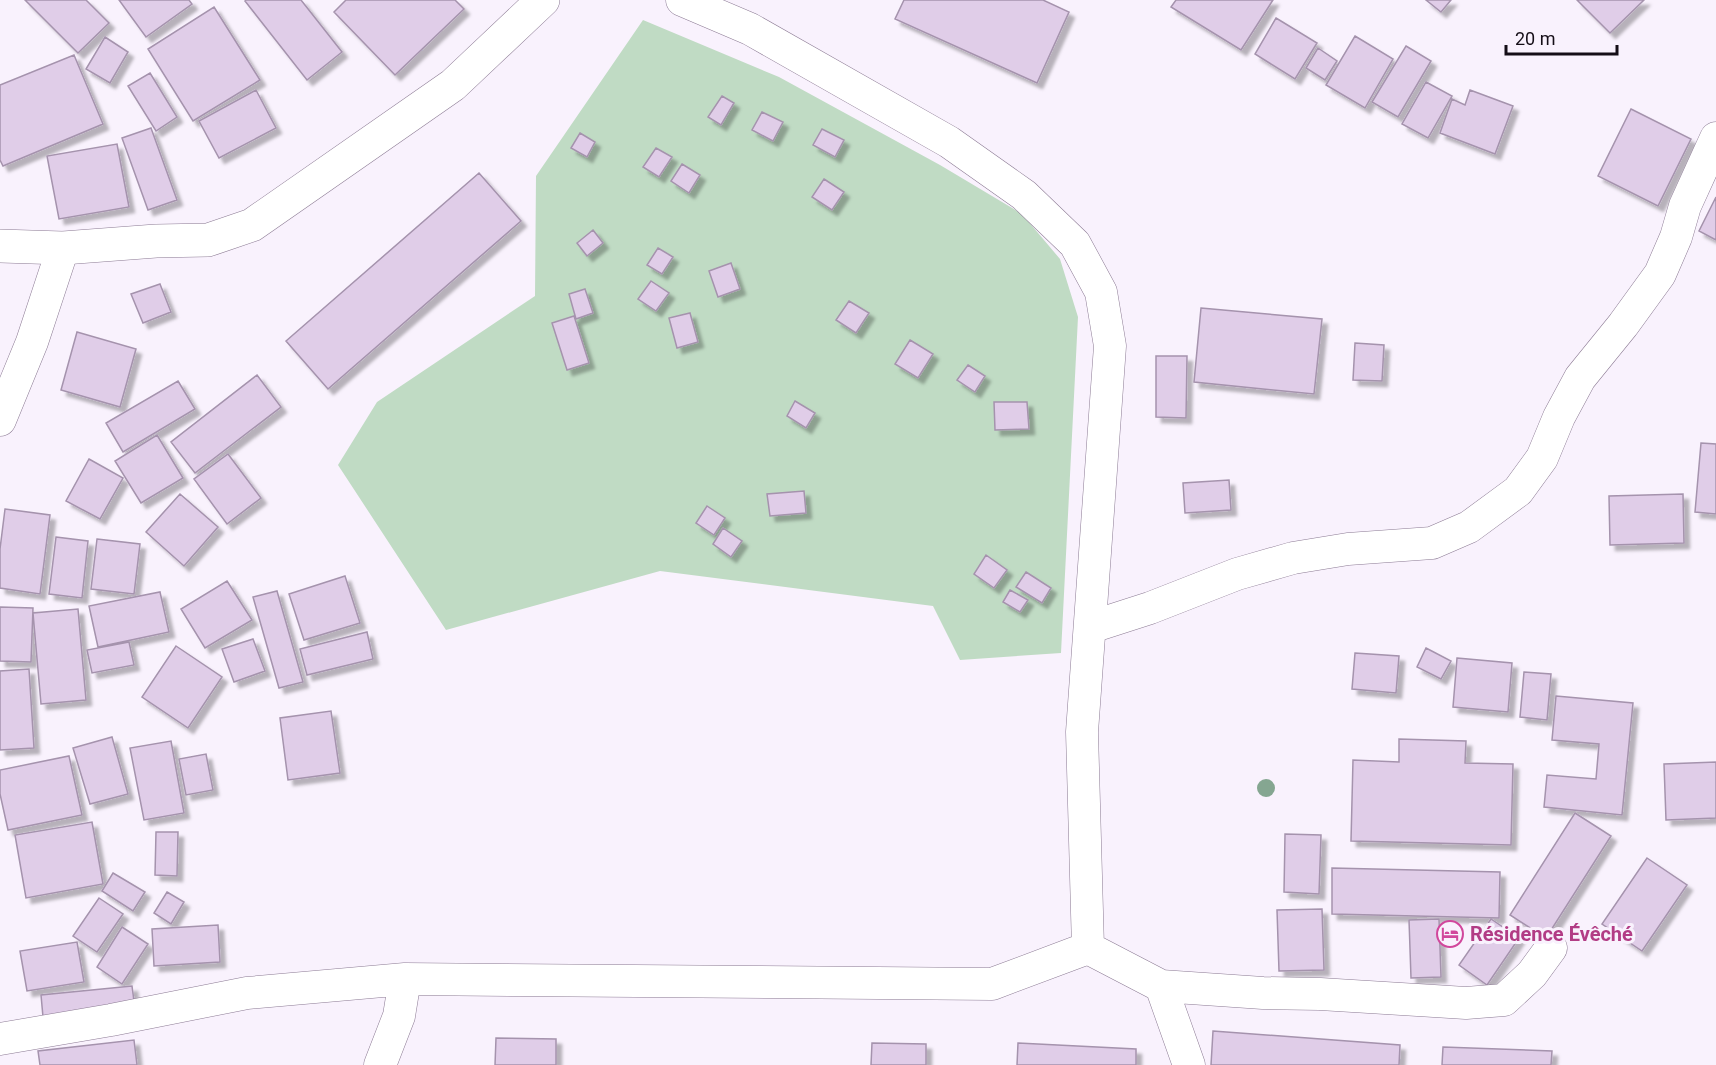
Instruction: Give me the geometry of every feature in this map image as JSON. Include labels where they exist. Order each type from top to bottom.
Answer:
[{"type":"street","points":[[0,246],[63,248],[156,241],[208,240],[252,225],[453,85],[543,0]]},
{"type":"street","points":[[682,0],[750,29],[949,142],[1024,195],[1075,244],[1101,292],[1110,346],[1082,732],[1088,948]]},
{"type":"street","points":[[1091,627],[1150,608],[1237,574],[1293,558],[1348,549],[1432,543],[1468,527],[1518,491],[1542,458],[1559,417],[1580,378],[1660,274],[1676,237],[1685,206],[1716,138]]},
{"type":"street","points":[[0,420],[32,342],[63,248]]},
{"type":"street","points":[[0,1039],[247,993],[405,979],[992,984],[1088,948],[1161,986],[1466,1003],[1504,1000],[1532,974],[1551,948]]},
{"type":"street","points":[[380,1065],[399,1016],[405,979]]},
{"type":"street","points":[[1161,986],[1189,1065]]},
{"type":"green space","points":[[643,20],[779,77],[940,165],[1022,214],[1060,259],[1078,317],[1061,653],[960,660],[933,606],[660,571],[446,630],[338,465],[377,402],[535,296],[536,176]]},
{"type":"building","points":[[25,0],[86,0],[109,23],[78,53]]},
{"type":"building","points":[[119,0],[189,0],[192,4],[146,37]]},
{"type":"building","points":[[246,0],[301,0],[342,52],[307,80]]},
{"type":"building","points":[[346,0],[455,0],[464,9],[395,75],[334,12]]},
{"type":"building","points":[[904,0],[1043,0],[1069,12],[1037,83],[895,19]]},
{"type":"building","points":[[1176,0],[1273,0],[1241,50],[1171,7]]},
{"type":"building","points":[[1426,0],[1451,0],[1441,12]]},
{"type":"building","points":[[1577,0],[1644,0],[1610,33]]},
{"type":"building","points":[[214,7],[260,80],[193,121],[148,49]]},
{"type":"building","points":[[1276,18],[1317,43],[1295,79],[1255,54]]},
{"type":"building","points":[[1355,36],[1393,59],[1365,108],[1326,85]]},
{"type":"building","points":[[105,37],[128,52],[110,83],[86,69]]},
{"type":"building","points":[[1406,46],[1431,61],[1398,117],[1372,102]]},
{"type":"building","points":[[1318,48],[1337,61],[1325,80],[1306,68]]},
{"type":"building","points":[[74,55],[103,124],[3,166],[0,160],[0,85]]},
{"type":"building","points":[[150,73],[177,117],[156,131],[128,86]]},
{"type":"building","points":[[1426,82],[1452,96],[1428,138],[1402,124]]},
{"type":"building","points":[[256,90],[276,128],[219,158],[199,121]]},
{"type":"building","points":[[1470,90],[1513,106],[1495,154],[1440,133],[1452,99],[1465,105]]},
{"type":"building","points":[[722,96],[734,103],[721,125],[708,117]]},
{"type":"building","points":[[1631,109],[1691,139],[1658,206],[1598,176]]},
{"type":"building","points":[[762,112],[783,122],[773,141],[752,130]]},
{"type":"building","points":[[151,128],[177,200],[148,210],[122,138]]},
{"type":"building","points":[[822,129],[844,140],[835,157],[813,145]]},
{"type":"building","points":[[580,133],[595,142],[587,157],[571,148]]},
{"type":"building","points":[[117,144],[129,207],[59,219],[47,156]]},
{"type":"building","points":[[656,148],[672,157],[659,177],[643,167]]},
{"type":"building","points":[[682,164],[700,175],[689,193],[671,181]]},
{"type":"building","points":[[479,173],[521,221],[328,389],[286,341]]},
{"type":"building","points":[[824,179],[844,192],[832,210],[812,197]]},
{"type":"building","points":[[1716,197],[1716,240],[1699,231]]},
{"type":"building","points":[[593,230],[603,243],[587,256],[577,243]]},
{"type":"building","points":[[658,248],[673,257],[662,274],[647,265]]},
{"type":"building","points":[[731,263],[740,289],[718,297],[709,271]]},
{"type":"building","points":[[651,281],[669,293],[656,311],[638,299]]},
{"type":"building","points":[[160,284],[171,312],[143,323],[131,294]]},
{"type":"building","points":[[585,289],[593,313],[576,319],[569,294]]},
{"type":"building","points":[[849,301],[869,313],[856,333],[836,320]]},
{"type":"building","points":[[1201,308],[1322,319],[1314,394],[1194,382]]},
{"type":"building","points":[[690,313],[698,342],[677,348],[669,318]]},
{"type":"building","points":[[574,316],[589,363],[567,370],[552,323]]},
{"type":"building","points":[[77,332],[136,349],[120,407],[61,390]]},
{"type":"building","points":[[910,340],[933,354],[918,378],[895,364]]},
{"type":"building","points":[[1355,343],[1384,345],[1382,381],[1353,380]]},
{"type":"building","points":[[1156,356],[1187,356],[1186,418],[1156,417]]},
{"type":"building","points":[[968,365],[985,376],[975,392],[957,380]]},
{"type":"building","points":[[257,375],[281,407],[195,473],[171,442]]},
{"type":"building","points":[[178,381],[195,409],[123,452],[106,423]]},
{"type":"building","points":[[795,401],[815,413],[806,428],[787,416]]},
{"type":"building","points":[[994,402],[1027,402],[1029,429],[995,430]]},
{"type":"building","points":[[157,435],[183,478],[141,503],[115,461]]},
{"type":"building","points":[[1701,443],[1716,444],[1716,514],[1695,512]]},
{"type":"building","points":[[228,454],[261,498],[227,524],[194,479]]},
{"type":"building","points":[[89,459],[123,478],[100,519],[66,501]]},
{"type":"building","points":[[1229,480],[1231,510],[1185,513],[1183,483]]},
{"type":"building","points":[[804,491],[806,513],[770,516],[767,494]]},
{"type":"building","points":[[180,494],[218,527],[184,566],[146,532]]},
{"type":"building","points":[[1683,494],[1684,543],[1610,545],[1609,496]]},
{"type":"building","points":[[707,506],[725,518],[714,535],[696,523]]},
{"type":"building","points":[[5,509],[50,515],[40,594],[0,588],[0,549]]},
{"type":"building","points":[[723,528],[742,541],[731,557],[713,544]]},
{"type":"building","points":[[56,537],[88,541],[82,598],[49,594]]},
{"type":"building","points":[[97,539],[140,544],[134,594],[91,589]]},
{"type":"building","points":[[986,555],[1007,570],[994,588],[974,574]]},
{"type":"building","points":[[1026,572],[1051,588],[1042,603],[1016,587]]},
{"type":"building","points":[[345,576],[360,623],[304,640],[289,594]]},
{"type":"building","points":[[227,581],[252,620],[205,648],[181,609]]},
{"type":"building","points":[[1010,590],[1028,600],[1020,612],[1003,602]]},
{"type":"building","points":[[277,591],[303,682],[279,688],[253,597]]},
{"type":"building","points":[[160,592],[169,632],[98,647],[89,606]]},
{"type":"building","points":[[0,607],[33,608],[31,662],[0,661]]},
{"type":"building","points":[[78,609],[86,700],[41,704],[33,613]]},
{"type":"building","points":[[367,632],[373,659],[307,675],[300,649]]},
{"type":"building","points":[[253,639],[265,671],[234,682],[222,649]]},
{"type":"building","points":[[129,642],[134,665],[92,673],[87,650]]},
{"type":"building","points":[[176,646],[222,677],[188,728],[142,697]]},
{"type":"building","points":[[1426,648],[1451,661],[1441,679],[1417,667]]},
{"type":"building","points":[[1355,653],[1399,656],[1396,693],[1352,689]]},
{"type":"building","points":[[1457,658],[1512,663],[1508,712],[1453,707]]},
{"type":"building","points":[[29,669],[34,748],[0,750],[0,671]]},
{"type":"building","points":[[1524,672],[1551,674],[1547,720],[1520,717]]},
{"type":"building","points":[[1556,696],[1633,703],[1622,815],[1544,807],[1547,775],[1596,779],[1599,744],[1552,740]]},
{"type":"building","points":[[331,711],[340,773],[288,780],[280,718]]},
{"type":"building","points":[[112,737],[128,794],[90,804],[73,748]]},
{"type":"building","points":[[1399,739],[1466,741],[1465,763],[1513,764],[1511,845],[1351,841],[1353,760],[1399,762]]},
{"type":"building","points":[[171,741],[184,813],[144,820],[130,748]]},
{"type":"building","points":[[206,754],[213,790],[186,795],[179,759]]},
{"type":"building","points":[[69,756],[82,815],[8,830],[0,794],[0,770]]},
{"type":"building","points":[[1716,762],[1716,818],[1666,820],[1664,764]]},
{"type":"building","points":[[1575,813],[1611,836],[1546,938],[1510,915]]},
{"type":"building","points":[[92,822],[103,884],[26,898],[15,835]]},
{"type":"building","points":[[156,832],[178,832],[177,876],[155,875]]},
{"type":"building","points":[[1285,834],[1321,835],[1319,894],[1284,892]]},
{"type":"building","points":[[1647,858],[1687,885],[1642,951],[1602,924]]},
{"type":"building","points":[[1332,868],[1500,872],[1499,918],[1332,914]]},
{"type":"building","points":[[113,873],[145,892],[133,911],[102,891]]},
{"type":"building","points":[[167,892],[184,902],[171,924],[154,913]]},
{"type":"building","points":[[99,898],[123,914],[97,952],[73,936]]},
{"type":"building","points":[[1322,909],[1324,970],[1279,971],[1277,910]]},
{"type":"building","points":[[1439,919],[1441,977],[1411,978],[1409,920]]},
{"type":"building","points":[[1491,919],[1519,938],[1487,985],[1459,965]]},
{"type":"building","points":[[218,925],[220,962],[154,966],[152,929]]},
{"type":"building","points":[[122,927],[148,944],[122,984],[97,967]]},
{"type":"building","points":[[77,942],[84,982],[27,991],[20,951]]},
{"type":"building","points":[[132,986],[135,1009],[43,1017],[41,995]]},
{"type":"building","points":[[1213,1031],[1400,1045],[1399,1065],[1211,1065]]},
{"type":"building","points":[[496,1038],[556,1039],[556,1065],[495,1065]]},
{"type":"building","points":[[134,1040],[137,1065],[40,1065],[38,1051]]},
{"type":"building","points":[[872,1043],[926,1044],[926,1065],[871,1065]]},
{"type":"building","points":[[1018,1043],[1136,1049],[1136,1065],[1017,1065]]},
{"type":"building","points":[[1443,1047],[1552,1051],[1551,1065],[1442,1065]]},
{"type":"place","name":"Résidence Évêché","points":[[1450,934]]}]
